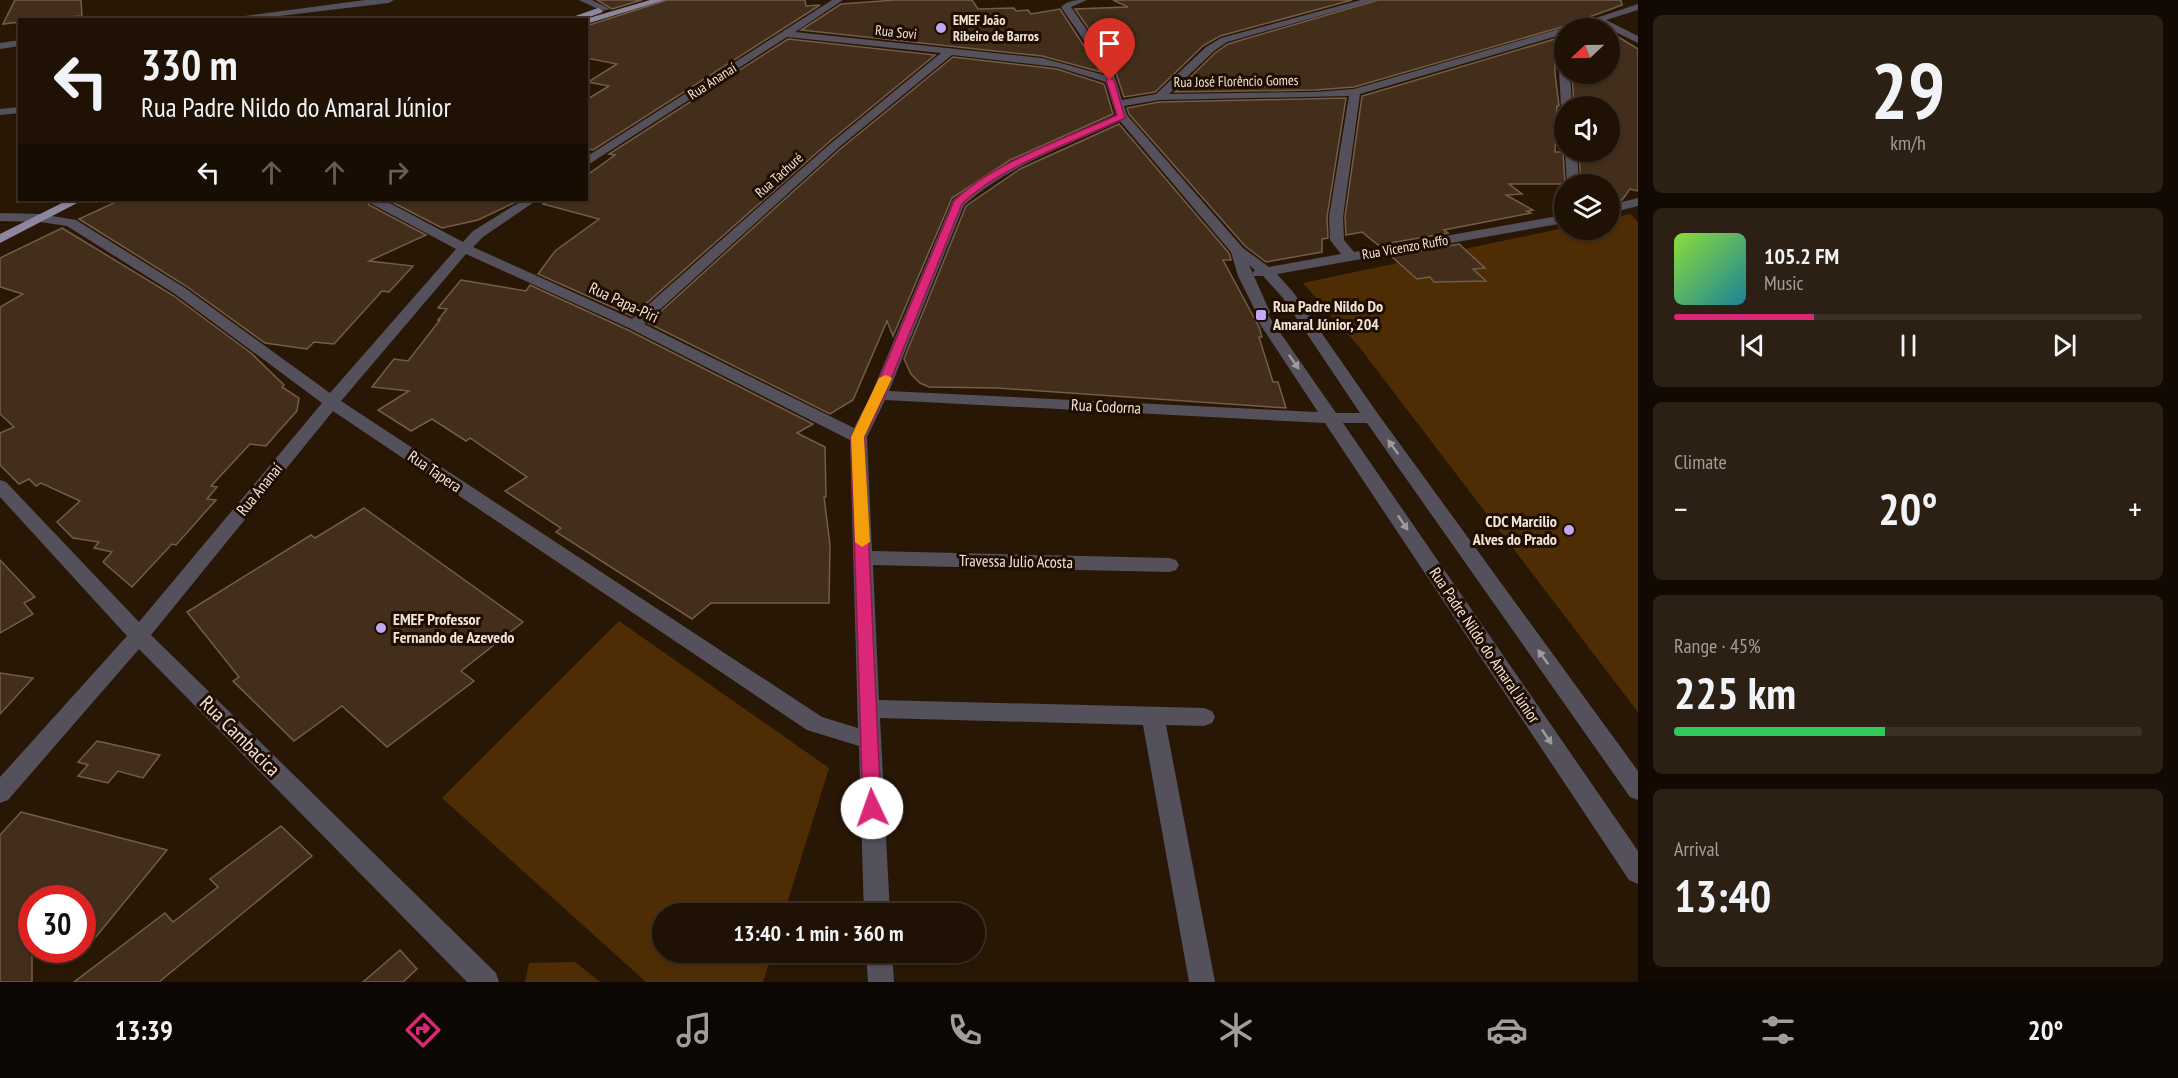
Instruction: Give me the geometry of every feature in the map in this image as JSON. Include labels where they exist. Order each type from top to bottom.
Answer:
[{"type":"main road","points":[[575,18],[637,0]]},
{"type":"main road","points":[[588,20],[660,0]]},
{"type":"main road","points":[[0,239],[74,201]]},
{"type":"street","points":[[239,18],[389,0]]},
{"type":"street","points":[[584,0],[604,9]]},
{"type":"street","name":"Rua Ananaí","points":[[588,162],[838,0]]},
{"type":"street","name":"Rua Padre Nildo do Amaral Júnior","points":[[1082,0],[1066,7],[1106,64],[1120,110],[1238,252],[1267,272],[1299,310],[1372,418],[1638,790]]},
{"type":"street","points":[[1160,97],[1210,49],[1224,40],[1371,0]]},
{"type":"street","name":"Rua José Florêncio Gomes","points":[[1604,18],[1638,7]]},
{"type":"street","points":[[1620,31],[1638,40]]},
{"type":"street","name":"Rua Sovi","points":[[785,34],[1050,62],[1110,80]]},
{"type":"street","name":"Rua José Florêncio Gomes","points":[[858,437],[879,394],[958,203],[975,186],[996,173],[1120,110],[1160,97],[1315,95],[1355,92],[1554,34]]},
{"type":"street","points":[[0,46],[18,43]]},
{"type":"street","name":"Rua Tachuré","points":[[634,325],[834,146],[949,52]]},
{"type":"street","points":[[1350,256],[1337,240],[1336,216],[1355,92]]},
{"type":"street","points":[[0,112],[18,110]]},
{"type":"street","name":"Rua Papa-Piri","points":[[377,201],[464,248],[634,325],[858,437]]},
{"type":"street","name":"Rua Ananaí","points":[[0,793],[139,636],[331,402],[464,248],[478,234],[529,201]]},
{"type":"street","points":[[1620,207],[1637,203]]},
{"type":"street","name":"Rua Tapera","points":[[0,217],[40,218],[70,223],[180,291],[331,402],[815,724],[869,740]]},
{"type":"street","name":"Rua Vicenzo Ruffo","points":[[1245,276],[1554,221]]},
{"type":"street","name":"Rua Padre Nildo do Amaral Júnior","points":[[1238,252],[1245,276],[1263,312],[1262,315],[1638,872]]},
{"type":"street","name":"Rua Codorna","points":[[879,394],[1333,418]]},
{"type":"street","points":[[1333,418],[1372,418]]},
{"type":"street","points":[[858,437],[876,903]]},
{"type":"street","name":"Rua Cambacica","points":[[0,486],[139,636],[486,982]]},
{"type":"street","name":"Travessa Julio Acosta","points":[[863,558],[1169,565]]},
{"type":"street","points":[[868,709],[1204,717]]},
{"type":"street","points":[[1153,717],[1202,982]]},
{"type":"street","points":[[879,963],[880,982]]},
{"type":"shaded area","name":"CDC Marcilio Alves do Prado","points":[[1630,214],[1638,222],[1638,712],[1360,348],[1303,283],[1554,230],[1554,240],[1620,240],[1620,216]]},
{"type":"shaded area","points":[[619,621],[829,768],[787,903],[652,903],[652,963],[769,963],[763,982],[646,982],[442,798]]},
{"type":"shaded area","points":[[575,962],[600,982],[525,982],[529,963]]},
{"type":"building","points":[[15,0],[81,0],[82,16],[18,18],[18,22],[3,24]]},
{"type":"building","points":[[597,0],[642,0],[612,9]]},
{"type":"building","points":[[667,0],[805,0],[806,6],[820,5],[593,150],[588,149],[588,99],[609,86],[588,82],[617,64],[588,58],[588,25]]},
{"type":"building","name":"EMEF João Ribeiro de Barros","points":[[895,0],[972,0],[978,9],[1014,8],[1016,11],[1028,10],[1031,14],[1060,9],[1101,72],[1042,56],[801,30],[841,4]]},
{"type":"building","points":[[1113,0],[1352,0],[1220,36],[1204,45],[1155,92],[1124,97],[1113,64],[1075,9],[1128,7]]},
{"type":"building","points":[[1378,0],[1621,0],[1622,5],[1587,18],[1554,18],[1554,29],[1354,87],[1315,90],[1175,92],[1215,53],[1228,44]]},
{"type":"building","points":[[1620,38],[1638,49],[1638,191],[1630,189],[1620,200],[1620,174],[1580,174],[1580,162],[1620,162],[1620,96],[1573,96],[1573,84],[1620,84]]},
{"type":"building","points":[[788,39],[935,55],[829,142],[632,316],[538,274],[555,251],[599,219],[543,204],[548,201],[588,201],[588,175],[615,155],[609,154]]},
{"type":"building","points":[[1554,39],[1554,84],[1556,84],[1558,96],[1554,96],[1554,162],[1564,162],[1564,174],[1554,174],[1554,184],[1509,184],[1522,194],[1506,195],[1533,210],[1527,211],[1531,213],[1444,230],[1448,233],[1378,245],[1362,232],[1346,235],[1345,217],[1362,96]]},
{"type":"building","points":[[953,57],[1057,69],[1104,84],[1113,114],[1010,160],[952,198],[893,336],[887,321],[853,400],[830,414],[648,323],[839,150]]},
{"type":"building","points":[[1346,98],[1327,217],[1328,238],[1322,239],[1322,252],[1266,262],[1245,246],[1129,114],[1127,108],[1159,102]]},
{"type":"building","points":[[1119,124],[1229,253],[1231,260],[1223,260],[1259,327],[1262,337],[1259,337],[1273,382],[1278,382],[1286,408],[997,388],[929,387],[920,383],[911,374],[904,359],[966,206],[1020,169]]},
{"type":"building","points":[[118,201],[367,201],[369,205],[426,235],[369,261],[413,266],[389,292],[382,291],[334,344],[314,342],[307,349],[265,343],[186,286],[79,219]]},
{"type":"building","points":[[390,201],[518,201],[478,220],[442,228]]},
{"type":"building","points":[[62,228],[174,296],[251,353],[284,385],[282,387],[299,398],[297,411],[266,446],[250,444],[211,486],[217,487],[207,499],[216,500],[176,545],[172,544],[132,587],[103,562],[112,552],[94,548],[99,542],[73,538],[57,522],[80,501],[41,483],[36,486],[29,479],[19,484],[0,465],[0,433],[14,427],[0,414],[0,307],[23,294],[0,287],[0,258]]},
{"type":"building","points":[[1459,244],[1485,268],[1473,269],[1486,281],[1434,282],[1430,277],[1417,279],[1391,256]]},
{"type":"building","points":[[461,280],[526,291],[530,285],[628,330],[813,424],[797,433],[825,447],[826,497],[824,497],[830,545],[829,603],[711,603],[692,619],[556,532],[561,528],[505,491],[527,477],[470,438],[466,441],[432,419],[411,431],[378,410],[409,391],[372,387],[394,359],[408,361],[440,320],[438,320],[447,309],[438,308]]},
{"type":"building","points":[[364,508],[523,622],[461,671],[474,681],[387,747],[342,706],[294,741],[233,681],[239,677],[187,612],[311,535],[315,538]]},
{"type":"building","points":[[0,560],[35,597],[24,603],[33,614],[0,633]]},
{"type":"building","points":[[0,673],[33,678],[0,714]]},
{"type":"building","points":[[97,741],[160,755],[143,778],[118,771],[108,783],[78,776],[88,765],[78,762]]},
{"type":"building","points":[[21,812],[167,850],[96,937],[96,885],[18,885],[18,963],[32,963],[32,982],[0,982],[0,835]]},
{"type":"building","points":[[281,826],[312,856],[159,982],[74,982],[165,913],[173,922],[218,887],[210,879]]},
{"type":"building","points":[[400,950],[417,969],[403,982],[363,982]]},
{"type":"slow traffic","points":[[862,542],[858,437],[886,378]]},
{"type":"place","name":"EMEF João Ribeiro de Barros","points":[[941,28]]},
{"type":"place","name":"Rua Padre Nildo Do Amaral Júnior, 204","points":[[1261,315]]},
{"type":"place","name":"CDC Marcilio Alves do Prado","points":[[1569,530]]},
{"type":"place","name":"EMEF Professor Fernando de Azevedo","points":[[381,628]]},
{"type":"route","points":[[872,808],[858,437],[879,394],[958,203],[975,186],[996,173],[1122,116],[1110,80]]}]
